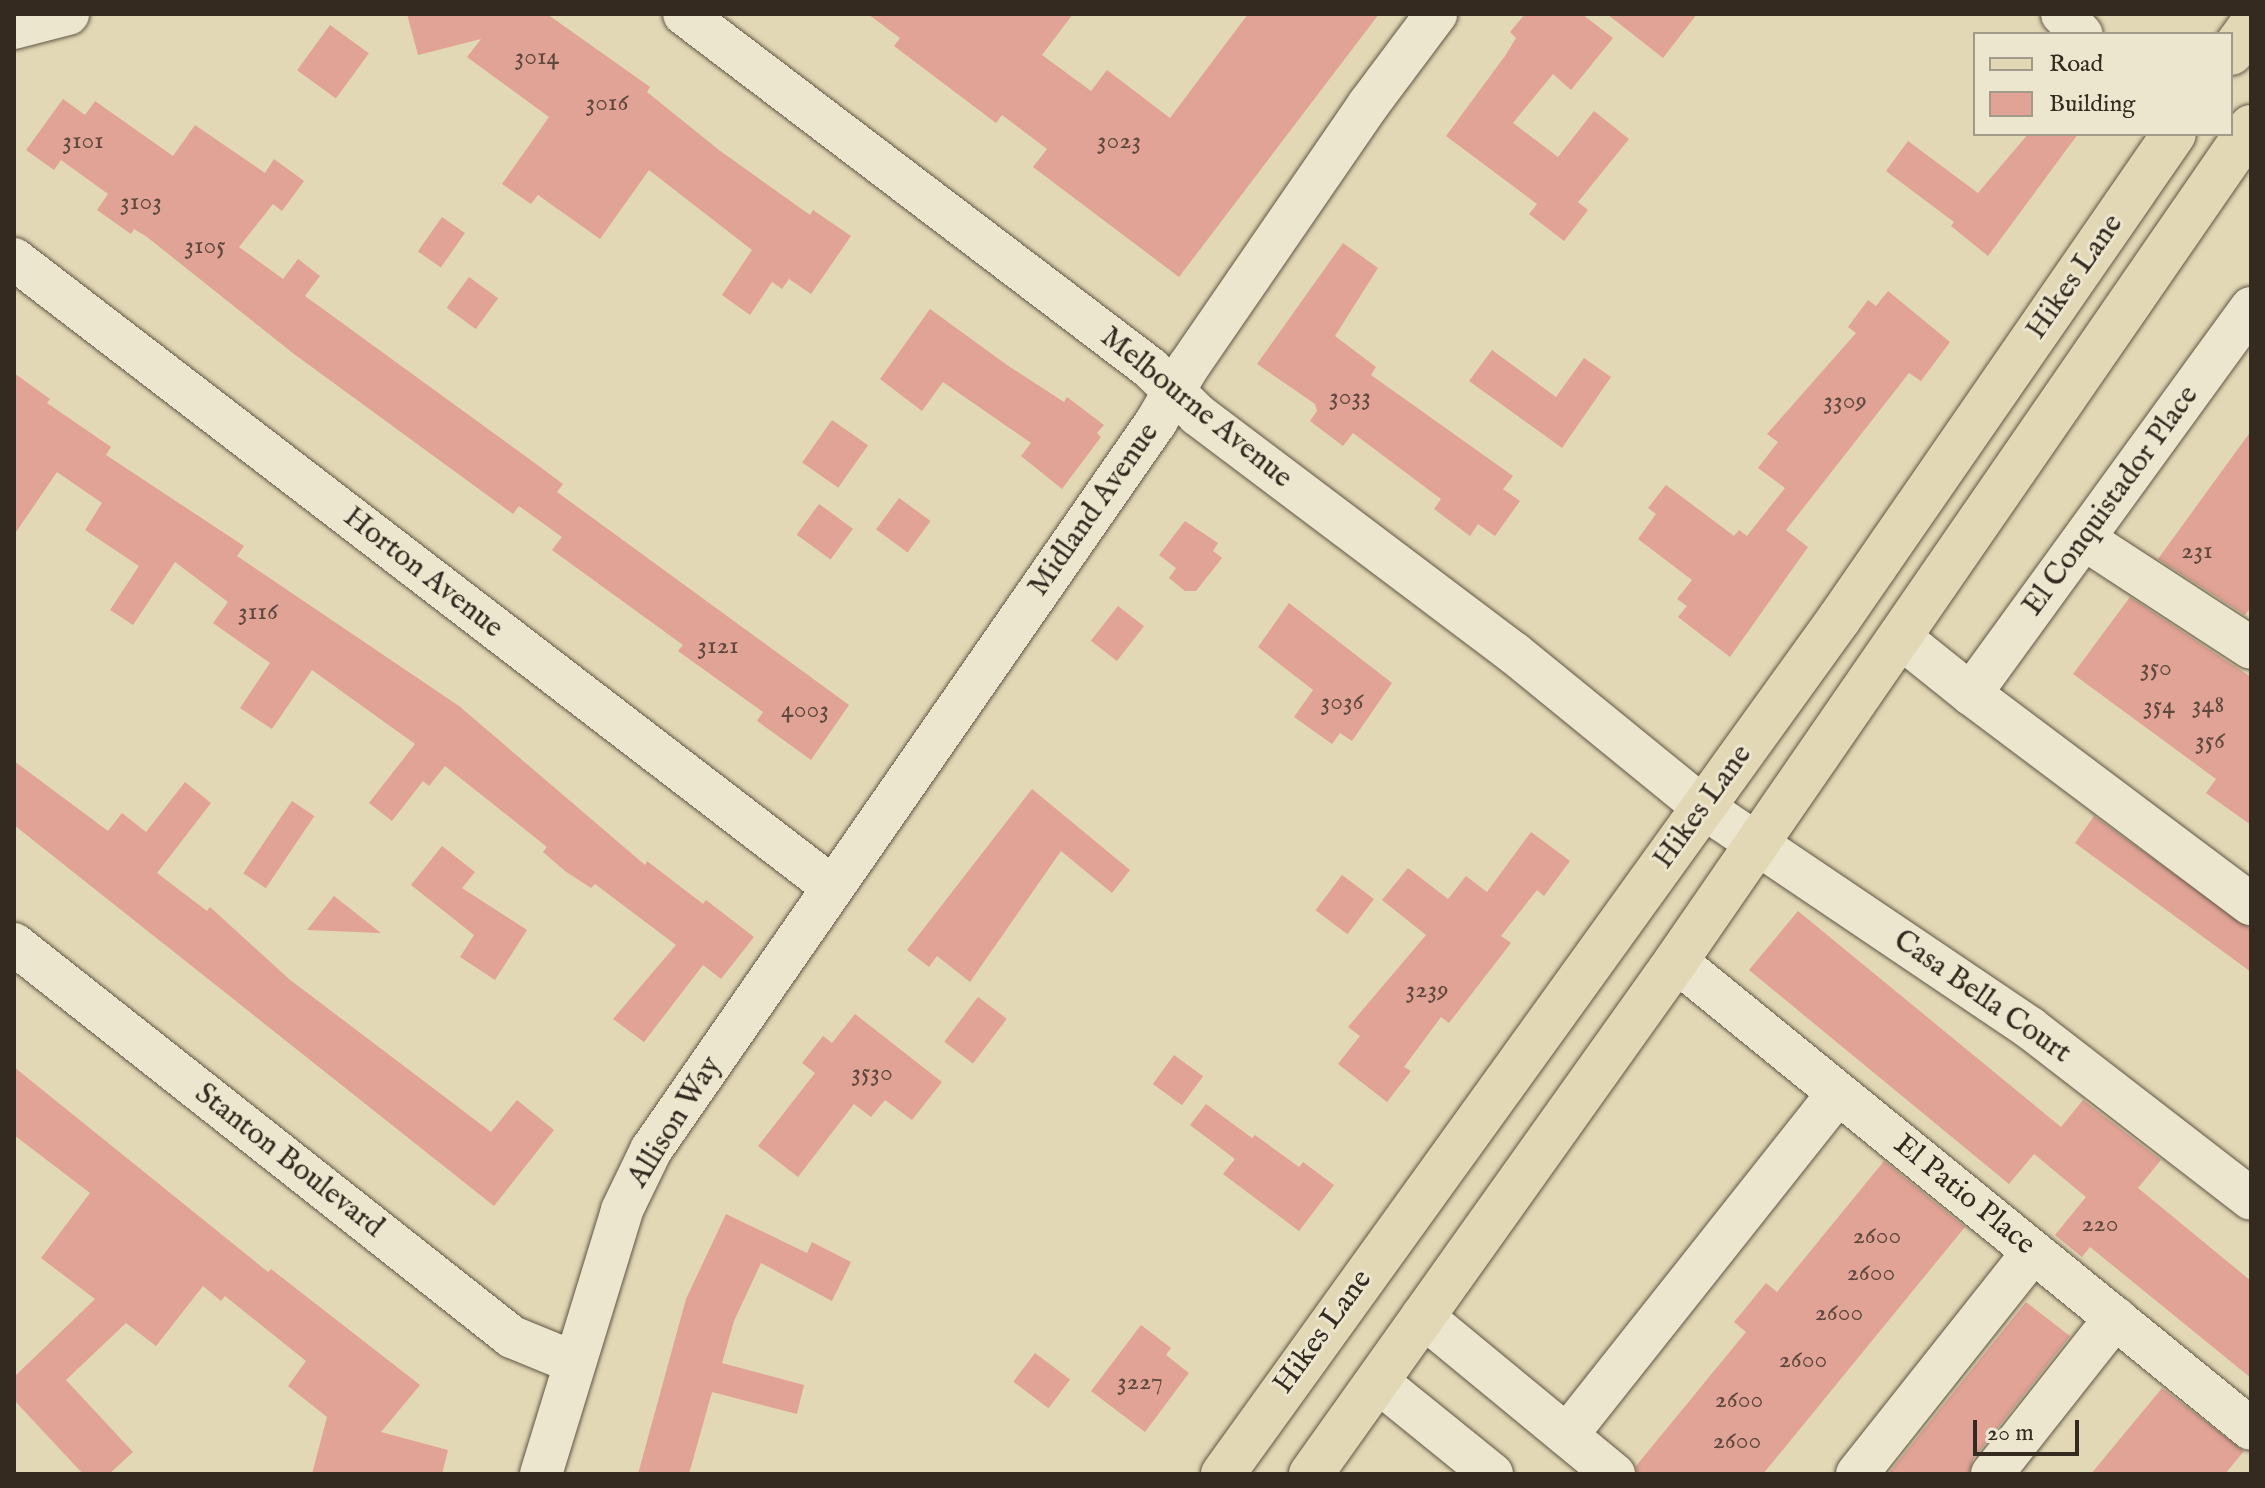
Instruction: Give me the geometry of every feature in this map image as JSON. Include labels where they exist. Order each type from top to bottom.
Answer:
[{"type":"main road","points":[[2233,50],[2251,25]]},
{"type":"main road","name":"Hikes Lane","points":[[1311,1474],[1676,961],[2251,127]]},
{"type":"main road","name":"Hikes Lane","points":[[1223,1474],[1704,808],[2164,138]]},
{"type":"street","points":[[14,28],[68,14]]},
{"type":"street","name":"Melbourne Avenue","points":[[684,14],[1150,368],[1174,392],[1514,653],[1704,808]]},
{"type":"street","name":"Midland Avenue","points":[[831,886],[1174,392],[1368,105],[1436,14]]},
{"type":"street","points":[[2062,14],[2079,32]]},
{"type":"street","name":"Horton Avenue","points":[[14,259],[831,886]]},
{"type":"street","name":"El Conquistador Place","points":[[1971,694],[2251,308]]},
{"type":"street","points":[[2084,539],[2251,648]]},
{"type":"street","points":[[1901,638],[2251,904]]},
{"type":"street","name":"Casa Bella Court","points":[[1704,808],[1759,842],[2030,1028],[2251,1199]]},
{"type":"street","name":"Allison Way","points":[[541,1474],[622,1210],[651,1150],[831,886]]},
{"type":"street","name":"Stanton Boulevard","points":[[14,944],[512,1337],[573,1362]]},
{"type":"street","name":"El Patio Place","points":[[1676,961],[2251,1429]]},
{"type":"street","points":[[1567,1435],[1838,1093]]},
{"type":"street","points":[[1857,1474],[2033,1252]]},
{"type":"street","points":[[1422,1316],[1614,1474]]},
{"type":"street","points":[[1992,1474],[2115,1318]]},
{"type":"street","points":[[1377,1381],[1492,1474]]},
{"type":"building","points":[[407,14],[547,14],[650,87],[647,92],[719,150],[810,215],[813,210],[851,236],[811,294],[789,279],[782,289],[772,282],[750,315],[722,295],[752,250],[649,170],[600,239],[538,195],[531,204],[502,184],[549,117],[467,57],[481,39],[418,55]]},
{"type":"building","points":[[868,14],[1073,14],[1042,55],[1091,91],[1107,70],[1170,118],[1248,14],[1379,14],[1179,277],[1033,167],[1047,149],[1002,115],[996,123],[894,46],[900,38]]},
{"type":"building","points":[[1525,14],[1582,14],[1613,38],[1571,90],[1553,74],[1513,123],[1558,157],[1594,111],[1629,139],[1578,202],[1588,210],[1564,241],[1529,214],[1537,204],[1446,136],[1505,56],[1516,38],[1510,32]]},
{"type":"building","points":[[1607,14],[1697,14],[1663,58]]},
{"type":"building","points":[[330,25],[369,53],[336,99],[297,70]]},
{"type":"building","points":[[63,99],[85,115],[95,101],[173,156],[195,125],[265,173],[274,159],[304,181],[282,211],[273,204],[239,247],[283,279],[298,259],[320,276],[305,296],[563,484],[557,492],[849,705],[811,760],[757,721],[763,712],[678,651],[683,645],[552,550],[562,537],[519,506],[513,514],[294,354],[147,237],[134,229],[131,234],[97,210],[108,194],[61,160],[54,170],[26,150]]},
{"type":"building","points":[[2026,136],[2077,136],[1988,256],[1951,226],[1954,222],[1886,171],[1908,141],[1978,193]]},
{"type":"building","points":[[442,217],[465,233],[441,267],[418,251]]},
{"type":"building","points":[[1343,243],[1378,268],[1335,336],[1376,367],[1371,375],[1513,476],[1503,489],[1520,501],[1495,536],[1478,524],[1470,536],[1434,509],[1441,499],[1353,433],[1343,446],[1310,421],[1317,411],[1315,404],[1257,364]]},
{"type":"building","points":[[469,277],[498,298],[476,329],[447,308]]},
{"type":"building","points":[[1888,291],[1950,342],[1921,381],[1909,373],[1786,530],[1808,547],[1730,657],[1678,617],[1687,606],[1677,599],[1692,580],[1638,539],[1656,514],[1648,508],[1666,485],[1734,536],[1739,530],[1747,536],[1785,488],[1758,468],[1778,442],[1767,434],[1856,333],[1848,327],[1868,300],[1876,306]]},
{"type":"building","points":[[930,309],[1007,365],[1064,402],[1067,397],[1104,425],[1097,433],[1101,437],[1062,489],[1021,456],[1031,443],[943,382],[922,411],[880,379]]},
{"type":"building","points":[[1492,350],[1556,397],[1584,358],[1611,377],[1562,448],[1469,381]]},
{"type":"building","points":[[14,373],[50,399],[47,403],[111,447],[106,455],[244,546],[237,556],[459,706],[645,865],[647,861],[703,904],[706,900],[754,937],[721,979],[703,965],[644,1042],[613,1019],[676,945],[595,884],[591,888],[565,871],[543,852],[547,847],[445,766],[429,786],[423,781],[392,821],[369,803],[415,744],[312,670],[272,729],[240,708],[270,663],[213,623],[228,602],[175,562],[133,625],[110,610],[139,566],[85,530],[102,503],[57,472],[14,535]]},
{"type":"building","points":[[832,420],[868,445],[838,488],[802,463]]},
{"type":"building","points":[[2251,431],[2251,607],[2245,615],[2158,559]]},
{"type":"building","points":[[899,498],[931,521],[908,552],[876,530]]},
{"type":"building","points":[[819,504],[853,529],[831,559],[797,535]]},
{"type":"building","points":[[1185,521],[1218,543],[1213,551],[1222,558],[1196,591],[1185,591],[1169,578],[1176,568],[1159,555]]},
{"type":"building","points":[[2130,597],[2251,677],[2251,825],[2206,793],[2216,779],[2073,674]]},
{"type":"building","points":[[1289,603],[1392,683],[1352,741],[1340,733],[1332,744],[1294,717],[1313,690],[1258,647]]},
{"type":"building","points":[[1118,606],[1144,626],[1117,661],[1091,641]]},
{"type":"building","points":[[14,761],[108,831],[122,813],[146,832],[185,782],[211,803],[157,873],[207,911],[210,907],[289,979],[491,1132],[517,1100],[554,1130],[494,1206],[14,825]]},
{"type":"building","points":[[1032,789],[1130,870],[1112,893],[1061,851],[970,982],[937,956],[929,967],[907,950]]},
{"type":"building","points":[[292,801],[314,816],[266,888],[243,873]]},
{"type":"building","points":[[2094,816],[2251,929],[2251,972],[2075,843]]},
{"type":"building","points":[[1531,832],[1570,861],[1544,896],[1537,890],[1501,936],[1511,943],[1449,1023],[1441,1017],[1404,1067],[1411,1071],[1387,1102],[1338,1064],[1360,1036],[1348,1027],[1426,935],[1382,900],[1408,868],[1448,899],[1466,876],[1487,892]]},
{"type":"building","points":[[442,846],[475,872],[462,888],[527,930],[495,980],[460,957],[474,935],[411,885]]},
{"type":"building","points":[[1342,875],[1374,899],[1347,934],[1316,910]]},
{"type":"building","points":[[334,896],[381,933],[307,930]]},
{"type":"building","points":[[1798,911],[2061,1127],[2083,1100],[2161,1160],[2138,1188],[2251,1281],[2251,1378],[2090,1247],[2082,1257],[2055,1235],[2086,1197],[2034,1154],[2009,1184],[1749,970]]},
{"type":"building","points":[[978,997],[1007,1019],[973,1063],[944,1042]]},
{"type":"building","points":[[855,1014],[942,1082],[912,1120],[885,1100],[871,1117],[854,1104],[798,1177],[758,1146],[815,1073],[802,1063],[823,1036],[832,1043]]},
{"type":"building","points":[[1174,1055],[1203,1076],[1182,1105],[1153,1084]]},
{"type":"building","points":[[14,1067],[268,1272],[271,1269],[420,1385],[381,1432],[448,1450],[442,1474],[312,1474],[327,1417],[288,1386],[306,1361],[225,1296],[221,1301],[203,1286],[156,1346],[126,1323],[66,1380],[133,1452],[109,1474],[83,1474],[14,1400],[14,1377],[95,1299],[41,1258],[90,1193],[14,1135]]},
{"type":"building","points":[[1206,1104],[1252,1138],[1255,1135],[1299,1167],[1303,1162],[1334,1185],[1299,1231],[1223,1174],[1235,1159],[1190,1125]]},
{"type":"building","points":[[1884,1161],[1965,1227],[1763,1474],[1637,1474],[1636,1466],[1746,1332],[1734,1322],[1766,1283],[1777,1292]]},
{"type":"building","points":[[726,1214],[807,1253],[812,1242],[851,1262],[832,1301],[761,1263],[734,1321],[722,1363],[804,1385],[797,1414],[712,1392],[689,1474],[638,1474],[686,1299]]},
{"type":"building","points":[[2026,1302],[2070,1336],[1973,1459],[1969,1474],[1888,1474]]},
{"type":"building","points":[[1141,1325],[1171,1348],[1166,1355],[1189,1373],[1145,1432],[1091,1391]]},
{"type":"building","points":[[1035,1353],[1070,1379],[1048,1408],[1013,1382]]},
{"type":"building","points":[[2162,1388],[2244,1451],[2225,1474],[2091,1474]]}]
